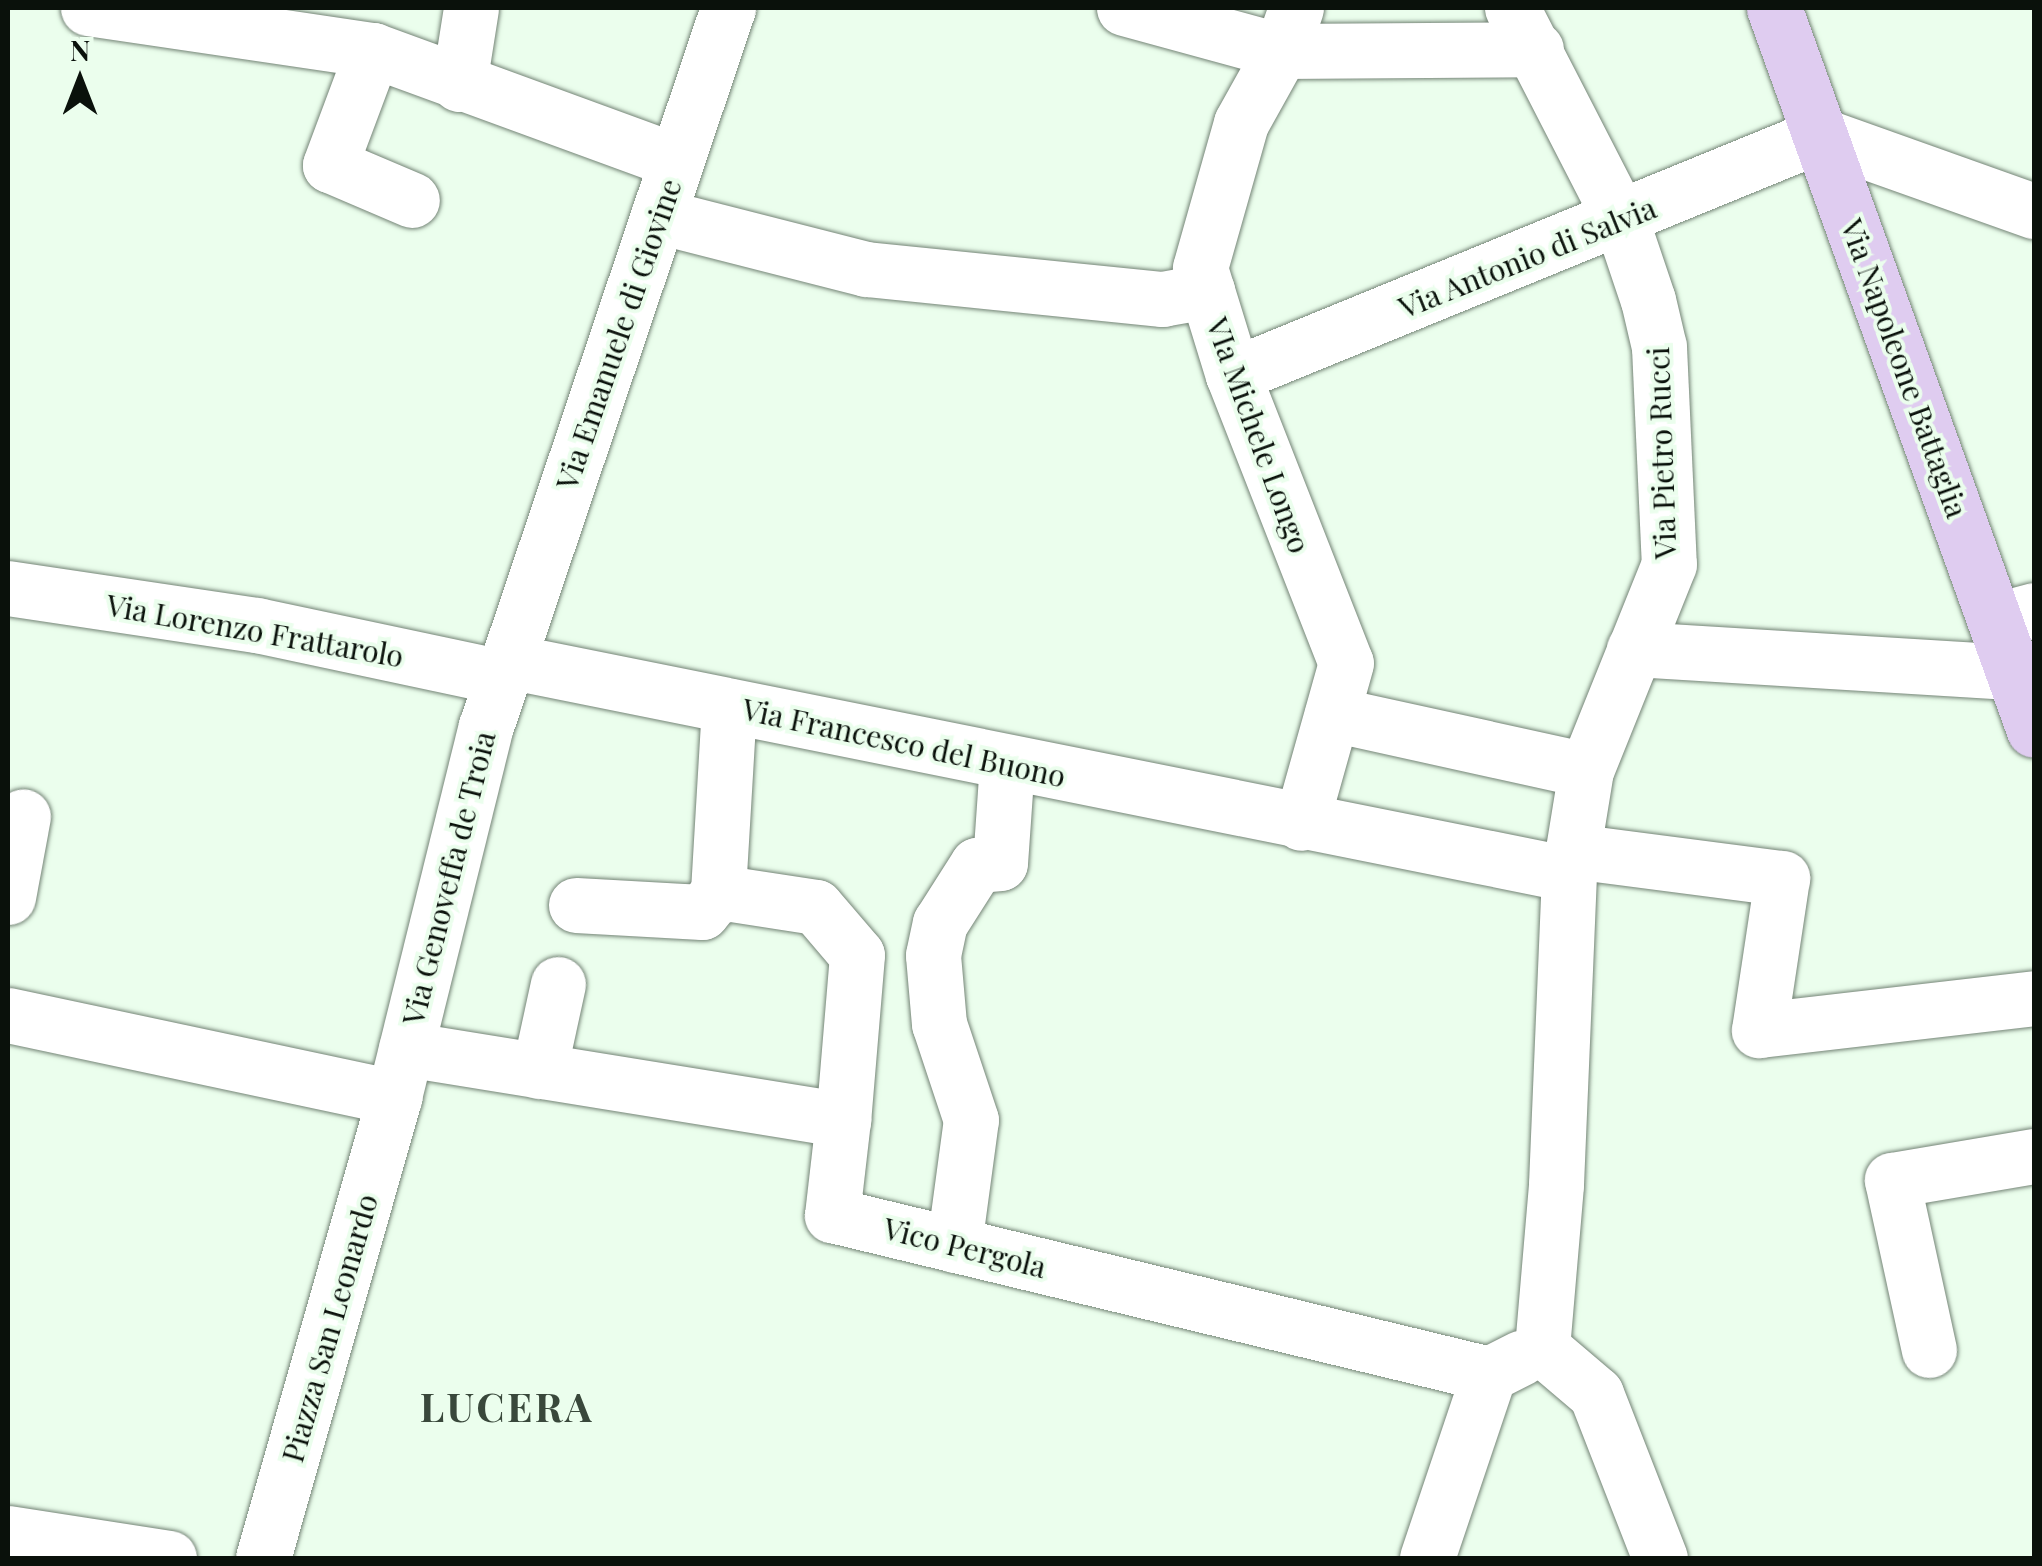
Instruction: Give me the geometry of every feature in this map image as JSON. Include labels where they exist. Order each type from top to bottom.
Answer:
[{"type":"main road","name":"Via Napoleone Battaglia","points":[[1774,8],[1820,135],[2016,615],[2015,672],[2034,730]]},
{"type":"street","points":[[88,8],[373,50],[676,161]]},
{"type":"street","points":[[459,84],[471,8]]},
{"type":"street","name":"Via Emanuele di Giovine","points":[[505,669],[728,8]]},
{"type":"street","points":[[1124,8],[1289,29],[1534,46]]},
{"type":"street","name":"VIa Michele Longo","points":[[1289,29],[1241,123],[1200,268],[1233,375],[1346,663],[1301,823]]},
{"type":"street","name":"Via Pietro Rucci","points":[[1534,46],[1621,220],[1659,348],[1669,564],[1586,770],[1571,863],[1556,1185],[1542,1348]]},
{"type":"street","points":[[373,50],[330,164],[412,200]]},
{"type":"street","points":[[1820,135],[2034,210]]},
{"type":"street","name":"Via Antonio di Salvia","points":[[1233,375],[1621,220],[1820,135]]},
{"type":"street","points":[[658,216],[866,269],[1162,299],[1207,292]]},
{"type":"street","name":"Via Lorenzo Frattarolo","points":[[8,588],[257,625],[505,669]]},
{"type":"street","points":[[1634,649],[2015,672]]},
{"type":"street","name":"Via Francesco del Buono","points":[[505,669],[730,706],[1301,823],[1571,863],[1782,878],[1759,1030],[2034,998]]},
{"type":"street","name":"Via Genoveffa de Troia","points":[[400,1073],[505,669]]},
{"type":"street","points":[[576,905],[702,912],[718,892],[730,706]]},
{"type":"street","points":[[1332,714],[1586,770]]},
{"type":"street","points":[[954,1244],[971,1120],[939,1024],[933,955],[940,923],[978,865],[1000,863],[1007,763]]},
{"type":"street","points":[[8,897],[24,816]]},
{"type":"street","points":[[8,1015],[400,1073],[539,1071],[843,1120],[856,955],[816,907],[718,892]]},
{"type":"street","points":[[856,955],[933,955]]},
{"type":"street","points":[[539,1071],[558,984]]},
{"type":"street","name":"Piazza San Leonardo","points":[[263,1558],[400,1073]]},
{"type":"street","name":"Vico Pergola","points":[[843,1120],[832,1215],[1490,1374]]},
{"type":"street","points":[[1930,1350],[1892,1180],[2034,1156]]},
{"type":"street","points":[[1427,1558],[1490,1374],[1542,1348],[1596,1394],[1660,1558]]},
{"type":"street","points":[[8,1533],[169,1558]]},
{"type":"district","name":"LUCERA","points":[[507,1406]]}]
